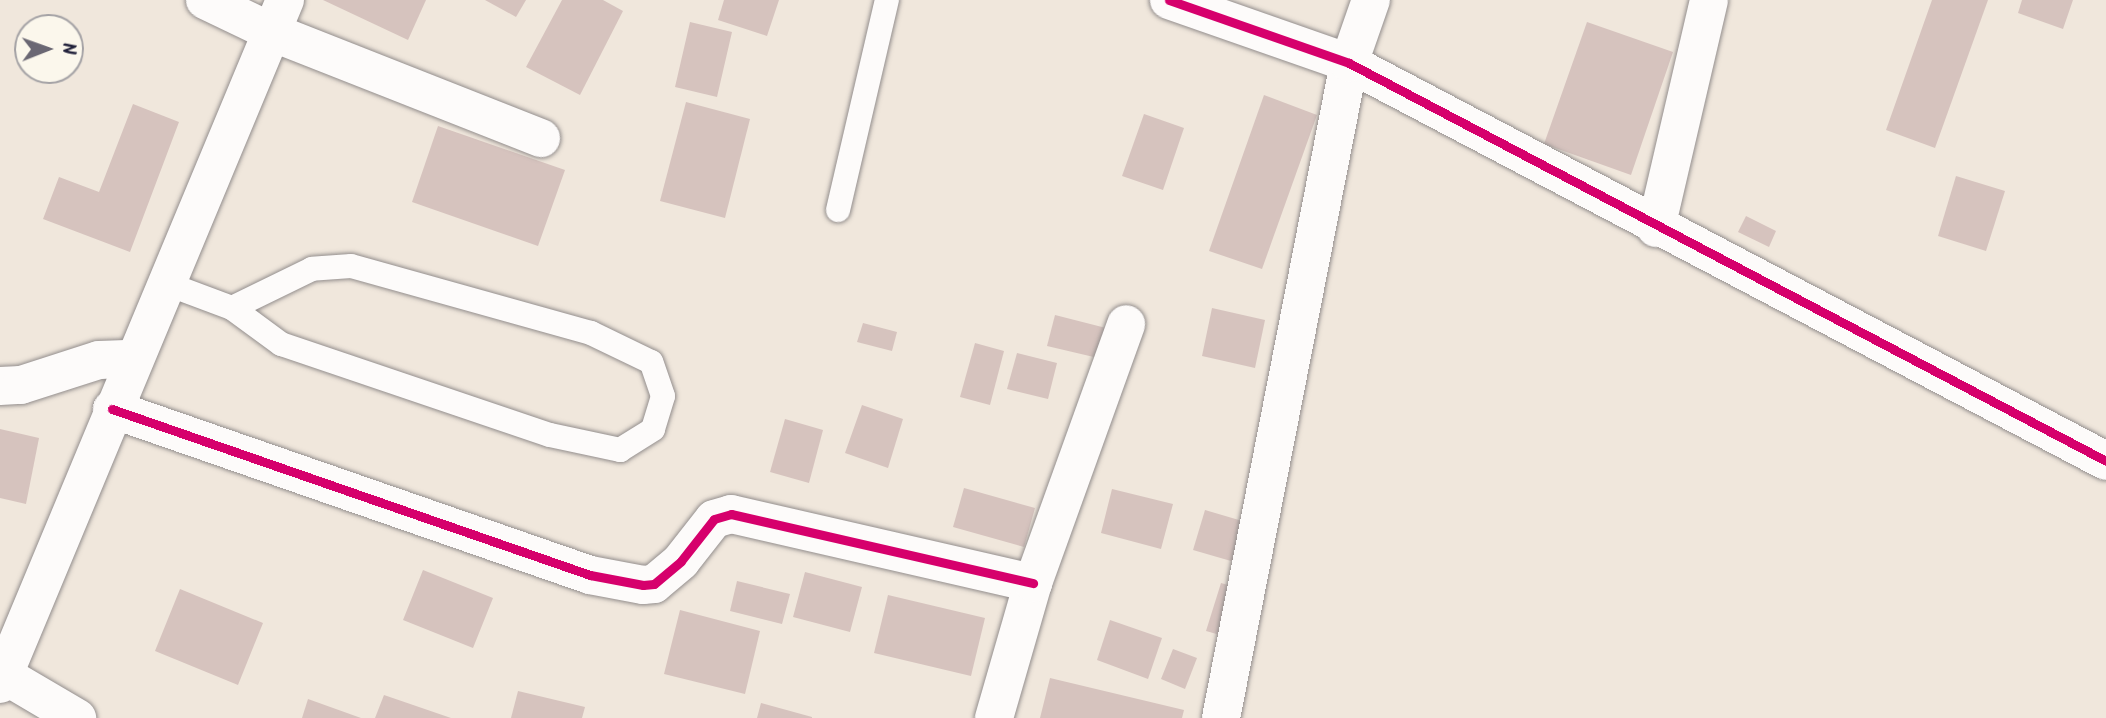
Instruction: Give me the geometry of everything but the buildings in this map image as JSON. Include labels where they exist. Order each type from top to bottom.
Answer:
[{"type":"street","points":[[205,0],[280,16],[541,138]]},
{"type":"street","points":[[1169,0],[1349,63],[1656,228],[2106,461]]},
{"type":"street","points":[[1221,718],[1349,63],[1371,0]]},
{"type":"street","points":[[1656,228],[1709,0]]},
{"type":"street","points":[[77,718],[2,680],[112,409],[280,16]]},
{"type":"street","points":[[994,718],[1033,583],[1126,324]]},
{"type":"street","points":[[0,386],[21,385],[99,360],[133,359]]},
{"type":"street","points":[[112,409],[590,575],[643,585],[654,584],[681,561],[714,519],[732,514],[1033,583]]},
{"type":"lane","points":[[838,210],[887,0]]},
{"type":"lane","points":[[165,283],[232,308],[281,344],[550,435],[620,450],[653,429],[663,396],[651,362],[591,333],[351,266],[312,269],[232,308]]},
{"type":"cycle path","points":[[1169,0],[1349,63],[2106,461]]},
{"type":"cycle path","points":[[112,409],[590,575],[643,585],[654,584],[681,561],[714,519],[731,514],[1033,583]]}]
